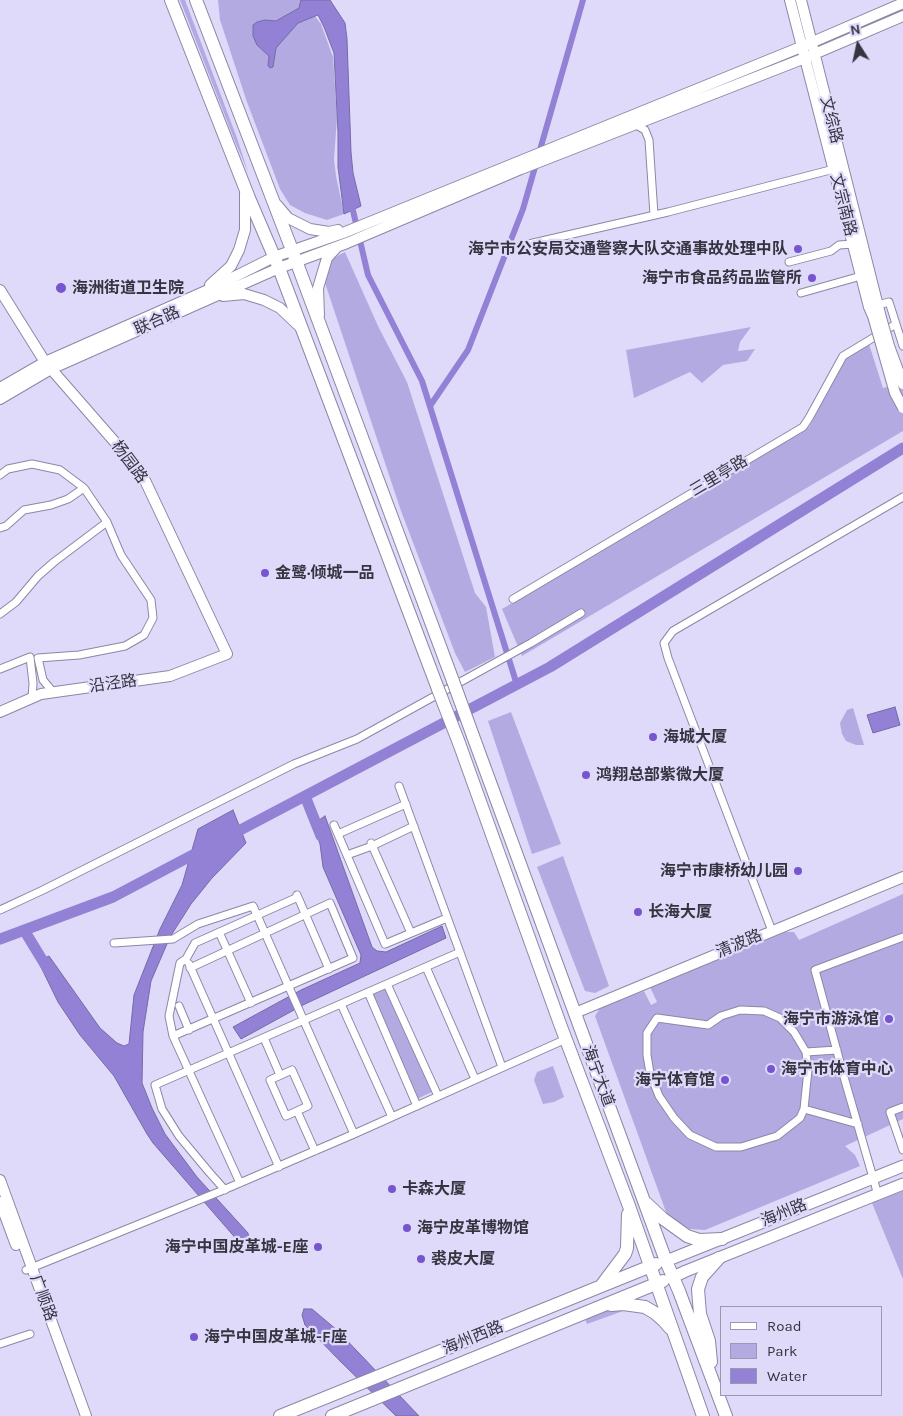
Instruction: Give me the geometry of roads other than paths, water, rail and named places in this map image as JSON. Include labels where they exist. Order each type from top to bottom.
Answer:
[{"type":"highway","name":"海宁大道","points":[[171,0],[277,262],[459,743],[629,1206],[703,1416]]},
{"type":"highway","name":"海宁大道","points":[[196,0],[294,256],[453,681],[666,1261],[726,1416]]},
{"type":"highway","points":[[644,1201],[662,1218],[687,1236],[699,1240],[722,1239]]},
{"type":"highway","points":[[599,1288],[625,1254],[629,1206]]},
{"type":"highway","points":[[714,1382],[708,1341],[700,1314],[698,1289],[702,1276],[719,1258]]},
{"type":"highway","name":"海州西路","points":[[280,1416],[666,1261]]},
{"type":"highway","name":"海州西路","points":[[332,1416],[673,1277]]},
{"type":"highway","points":[[604,1305],[623,1304],[645,1307],[664,1321],[673,1332]]},
{"type":"main road","name":"文宗南路","points":[[790,0],[801,47],[810,56],[834,169],[861,276],[875,310],[896,392],[903,408]]},
{"type":"main road","name":"文综路","points":[[801,0],[812,42],[810,56],[875,310],[903,384]]},
{"type":"main road","points":[[631,121],[903,3]]},
{"type":"main road","points":[[202,297],[277,262],[343,237],[367,222],[631,121],[810,56],[903,16]]},
{"type":"main road","points":[[272,199],[288,218],[310,229],[329,232],[343,237],[372,232],[520,165]]},
{"type":"main road","points":[[202,297],[230,266],[239,250],[245,230],[245,186]]},
{"type":"main road","points":[[320,326],[318,288],[327,258],[343,237]]},
{"type":"main road","name":"杨园路","points":[[0,290],[48,365],[141,472],[226,654]]},
{"type":"main road","points":[[202,297],[244,294],[264,300],[280,308],[302,329]]},
{"type":"main road","name":"联合路","points":[[0,399],[48,365],[202,297]]},
{"type":"main road","points":[[0,388],[48,365]]},
{"type":"main road","name":"沿泾路","points":[[0,712],[41,694],[170,676],[226,654]]},
{"type":"main road","name":"清波路","points":[[575,1013],[903,876]]},
{"type":"main road","name":"海州路","points":[[666,1261],[903,1166]]},
{"type":"main road","name":"广顺路","points":[[0,1180],[79,1416]]},
{"type":"main road","name":"海州路","points":[[673,1277],[903,1184]]},
{"type":"main road","name":"广顺路","points":[[0,1202],[29,1269],[86,1416]]},
{"type":"street","points":[[631,121],[645,130],[649,140],[654,215]]},
{"type":"street","points":[[520,246],[654,215],[834,169]]},
{"type":"street","points":[[789,262],[831,251],[839,245],[853,244]]},
{"type":"street","points":[[801,292],[861,276]]},
{"type":"street","points":[[875,310],[889,302],[903,346]]},
{"type":"street","name":"三里亭路","points":[[513,599],[803,426],[843,356],[896,324]]},
{"type":"street","points":[[0,475],[8,469],[32,464],[60,470],[84,488],[107,522],[121,555],[151,600],[153,618],[144,635],[125,646],[79,655],[38,658],[43,680],[53,692]]},
{"type":"street","points":[[0,528],[6,526],[24,510],[51,505],[68,499],[84,488]]},
{"type":"street","points":[[772,930],[668,658],[664,643],[673,630],[903,497]]},
{"type":"street","points":[[0,614],[16,602],[38,576],[54,562],[107,522]]},
{"type":"street","points":[[0,910],[294,764],[358,739],[520,650],[581,613]]},
{"type":"street","points":[[0,669],[30,657],[34,683],[32,698]]},
{"type":"street","points":[[399,786],[502,1067]]},
{"type":"street","points":[[338,834],[406,804]]},
{"type":"street","points":[[334,825],[385,944],[448,918]]},
{"type":"street","points":[[347,855],[414,826]]},
{"type":"street","points":[[371,844],[411,933]]},
{"type":"street","points":[[240,1183],[173,1036],[169,1016],[180,963],[186,959],[195,943],[297,896],[329,969]]},
{"type":"street","points":[[173,1036],[354,958],[330,902],[190,968]]},
{"type":"street","points":[[114,943],[173,939],[198,924],[253,906],[354,1134]]},
{"type":"street","points":[[219,932],[251,1003]]},
{"type":"street","points":[[878,1195],[815,970],[903,937]]},
{"type":"street","points":[[223,1191],[179,1136],[162,1109],[155,1085],[264,1038],[302,1018],[341,1004],[460,952]]},
{"type":"street","points":[[186,959],[279,1166]]},
{"type":"street","points":[[426,967],[476,1080]]},
{"type":"street","points":[[388,984],[438,1096]]},
{"type":"street","points":[[368,992],[417,1106]]},
{"type":"street","points":[[341,1004],[392,1117]]},
{"type":"street","points":[[178,1006],[189,1030]]},
{"type":"street","points":[[740,1010],[764,1011],[780,1018],[794,1032],[806,1052],[808,1070],[804,1109],[800,1118],[777,1136],[741,1147],[716,1147],[690,1135],[674,1118],[659,1096],[650,1073],[647,1055],[647,1033],[657,1018],[708,1024],[720,1016],[740,1010]]},
{"type":"street","points":[[264,1038],[280,1075]]},
{"type":"street","points":[[29,1269],[223,1191],[316,1151],[566,1038]]},
{"type":"street","points":[[806,1052],[837,1050]]},
{"type":"street","points":[[292,1070],[308,1106],[297,1111],[286,1116],[270,1080],[292,1070]]},
{"type":"street","points":[[903,1107],[890,1112],[903,1150]]},
{"type":"street","points":[[804,1109],[858,1124]]},
{"type":"street","points":[[297,1111],[316,1151]]},
{"type":"street","points":[[0,1344],[30,1334]]},
{"type":"water","points":[[301,0],[330,0],[345,23],[351,152],[353,173],[361,206],[344,214],[338,167],[334,53],[318,15],[298,23],[276,48],[273,67],[270,68],[268,66],[269,56],[257,45],[253,36],[253,25],[257,22],[265,20],[276,21],[299,8]]},
{"type":"water","points":[[895,707],[900,725],[873,733],[867,715]]},
{"type":"water","points":[[233,810],[246,843],[212,878],[191,904],[170,937],[151,981],[143,1032],[142,1083],[165,1134],[197,1177],[248,1233],[250,1246],[238,1241],[153,1143],[114,1076],[80,1035],[58,1002],[38,961],[49,956],[100,1028],[117,1043],[124,1046],[129,1044],[134,995],[160,929],[182,885],[198,829]]},
{"type":"water","points":[[325,816],[372,947],[377,951],[386,952],[442,926],[446,938],[305,1004],[241,1039],[233,1027],[301,990],[360,963],[361,955],[323,867],[320,844],[313,824]]},
{"type":"water","points":[[304,1309],[312,1309],[337,1330],[419,1416],[396,1416],[305,1325],[302,1315]]},
{"type":"waterway","points":[[430,406],[468,350],[523,209],[583,0]]},
{"type":"waterway","points":[[351,202],[368,275],[422,381],[517,685]]},
{"type":"waterway","points":[[227,837],[550,667],[903,448]]},
{"type":"waterway","points":[[305,796],[321,836]]},
{"type":"waterway","points":[[0,939],[113,897],[204,849]]},
{"type":"waterway","points":[[24,930],[49,971]]},
{"type":"place","name":"海宁市公安局交通警察大队交通事故处理中队","points":[[798,249]]},
{"type":"place","name":"海宁市食品药品监管所","points":[[812,278]]},
{"type":"place","name":"海洲街道卫生院","points":[[61,288]]},
{"type":"place","name":"金鹭·倾城一品","points":[[265,573]]},
{"type":"place","name":"海城大厦","points":[[653,737]]},
{"type":"place","name":"鸿翔总部紫微大厦","points":[[586,775]]},
{"type":"place","name":"海宁市康桥幼儿园","points":[[798,871]]},
{"type":"place","name":"长海大厦","points":[[638,912]]},
{"type":"place","name":"海宁市游泳馆","points":[[889,1019]]},
{"type":"place","name":"海宁市体育中心","points":[[771,1069]]},
{"type":"place","name":"海宁体育馆","points":[[725,1080]]},
{"type":"place","name":"卡森大厦","points":[[392,1189]]},
{"type":"place","name":"海宁皮革博物馆","points":[[407,1228]]},
{"type":"place","name":"海宁中国皮革城-E座","points":[[318,1247]]},
{"type":"place","name":"裘皮大厦","points":[[421,1259]]},
{"type":"place","name":"海宁中国皮革城-F座","points":[[194,1337]]}]
